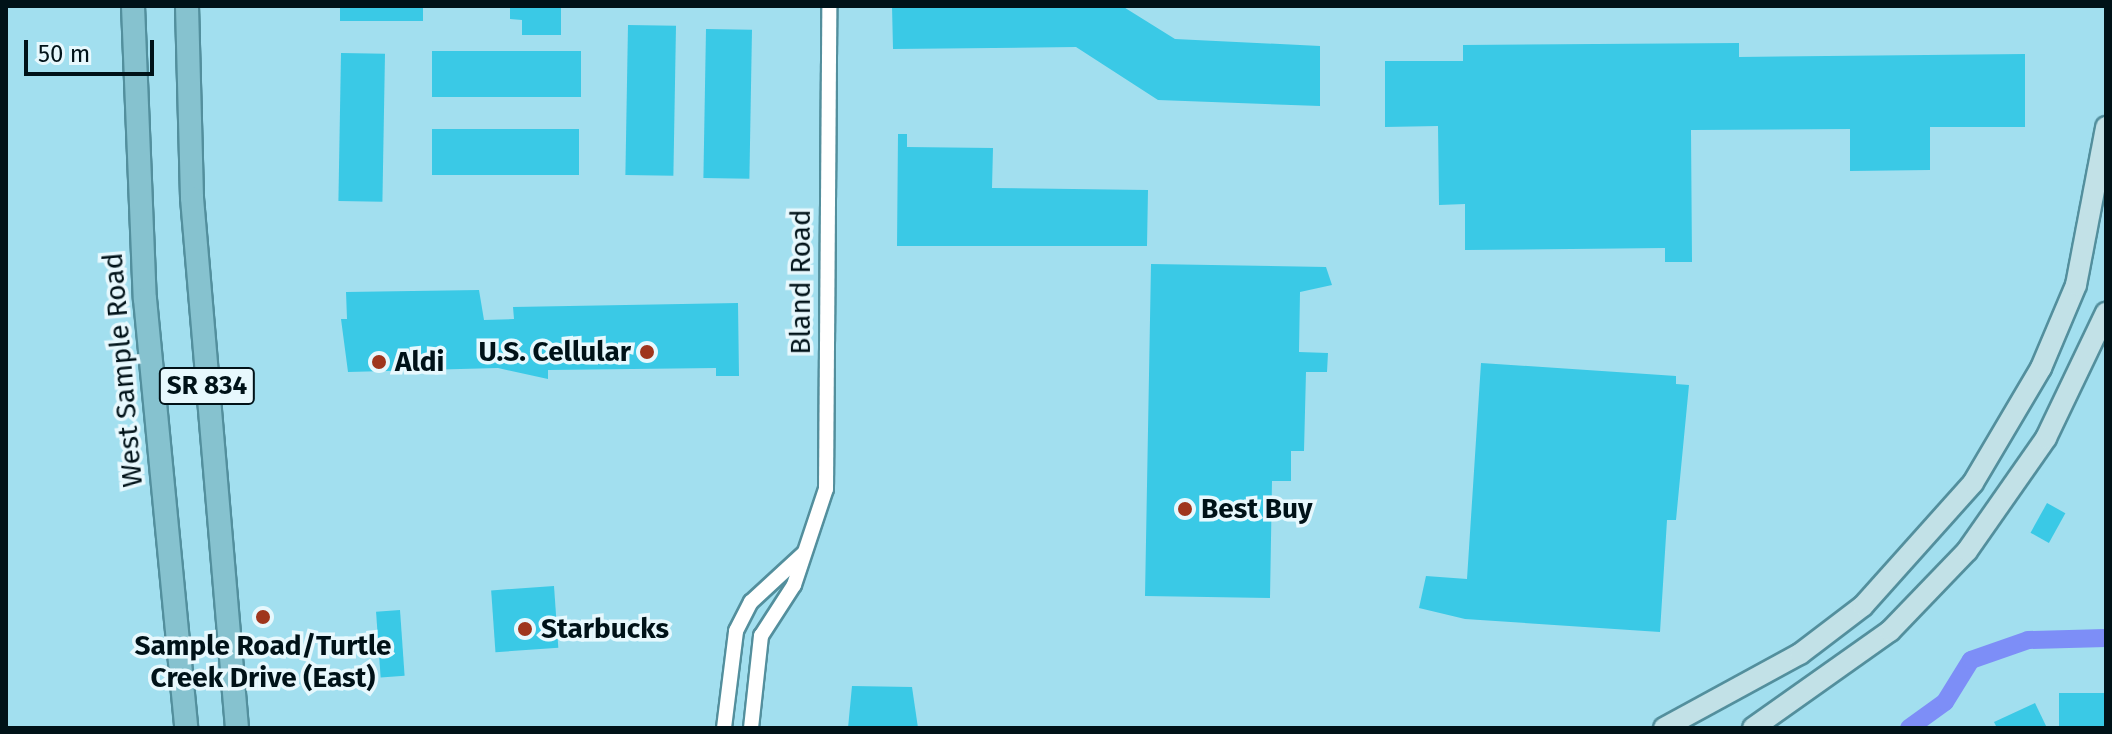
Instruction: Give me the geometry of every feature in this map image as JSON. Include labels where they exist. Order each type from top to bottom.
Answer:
[{"type":"main road","name":"West Sample Road","points":[[133,6],[144,284],[186,728]]},
{"type":"main road","name":"SR 834","points":[[187,6],[192,198],[237,728]]},
{"type":"street","name":"Bland Road","points":[[751,728],[758,647],[794,585],[826,489],[829,6]]},
{"type":"street","points":[[1664,728],[1726,699],[1863,606],[1946,519],[1997,449],[2076,285],[2106,127]]},
{"type":"street","points":[[1753,728],[1890,631],[1967,551],[2046,438],[2106,313]]},
{"type":"street","name":"Bland Road","points":[[724,728],[736,631],[751,602],[803,554]]},
{"type":"building","points":[[340,6],[423,6],[423,21],[340,21]]},
{"type":"building","points":[[510,6],[561,6],[561,35],[522,35],[522,20],[510,19]]},
{"type":"building","points":[[892,6],[1122,6],[1175,39],[1320,46],[1320,106],[1158,100],[1076,47],[893,49]]},
{"type":"building","points":[[628,25],[676,26],[673,176],[625,175]]},
{"type":"building","points":[[706,29],[752,30],[749,179],[703,178]]},
{"type":"building","points":[[1739,43],[1739,57],[2025,54],[2025,127],[1930,127],[1930,170],[1850,171],[1850,129],[1691,130],[1692,262],[1665,262],[1665,248],[1465,250],[1465,204],[1439,205],[1438,126],[1385,127],[1385,61],[1463,61],[1463,45]]},
{"type":"building","points":[[432,51],[581,51],[581,97],[432,97]]},
{"type":"building","points":[[341,53],[385,54],[382,202],[338,201]]},
{"type":"building","points":[[432,129],[579,129],[579,175],[432,175]]},
{"type":"building","points":[[898,134],[907,134],[907,147],[993,148],[992,188],[1148,190],[1147,246],[897,246]]},
{"type":"building","points":[[1151,264],[1326,267],[1332,285],[1300,292],[1299,352],[1328,353],[1327,372],[1306,372],[1304,451],[1291,451],[1291,481],[1272,481],[1270,598],[1145,596]]},
{"type":"building","points":[[479,290],[484,320],[514,319],[513,307],[738,303],[739,376],[716,376],[716,368],[548,370],[548,379],[498,368],[348,372],[341,319],[347,319],[346,292]]},
{"type":"building","points":[[1481,363],[1676,376],[1676,384],[1689,385],[1676,520],[1667,520],[1660,632],[1465,619],[1419,608],[1426,576],[1467,579]]},
{"type":"building","points":[[2047,503],[2065,513],[2049,543],[2031,533]]},
{"type":"building","points":[[554,586],[558,648],[495,652],[491,590]]},
{"type":"building","points":[[400,610],[405,676],[381,678],[376,612]]},
{"type":"building","points":[[852,686],[912,687],[918,728],[848,728]]},
{"type":"building","points":[[2059,693],[2104,693],[2104,728],[2059,728]]},
{"type":"building","points":[[2035,703],[2047,728],[1997,728],[1994,722]]},
{"type":"waterway","points":[[1909,728],[1945,702],[1971,660],[2028,640],[2106,638]]},
{"type":"place","name":"U.S. Cellular","points":[[647,352]]},
{"type":"place","name":"Aldi","points":[[379,362]]},
{"type":"place","name":"Best Buy","points":[[1185,509]]},
{"type":"place","name":"Sample Road/Turtle Creek Drive (East)","points":[[263,617]]},
{"type":"place","name":"Starbucks","points":[[525,629]]}]
